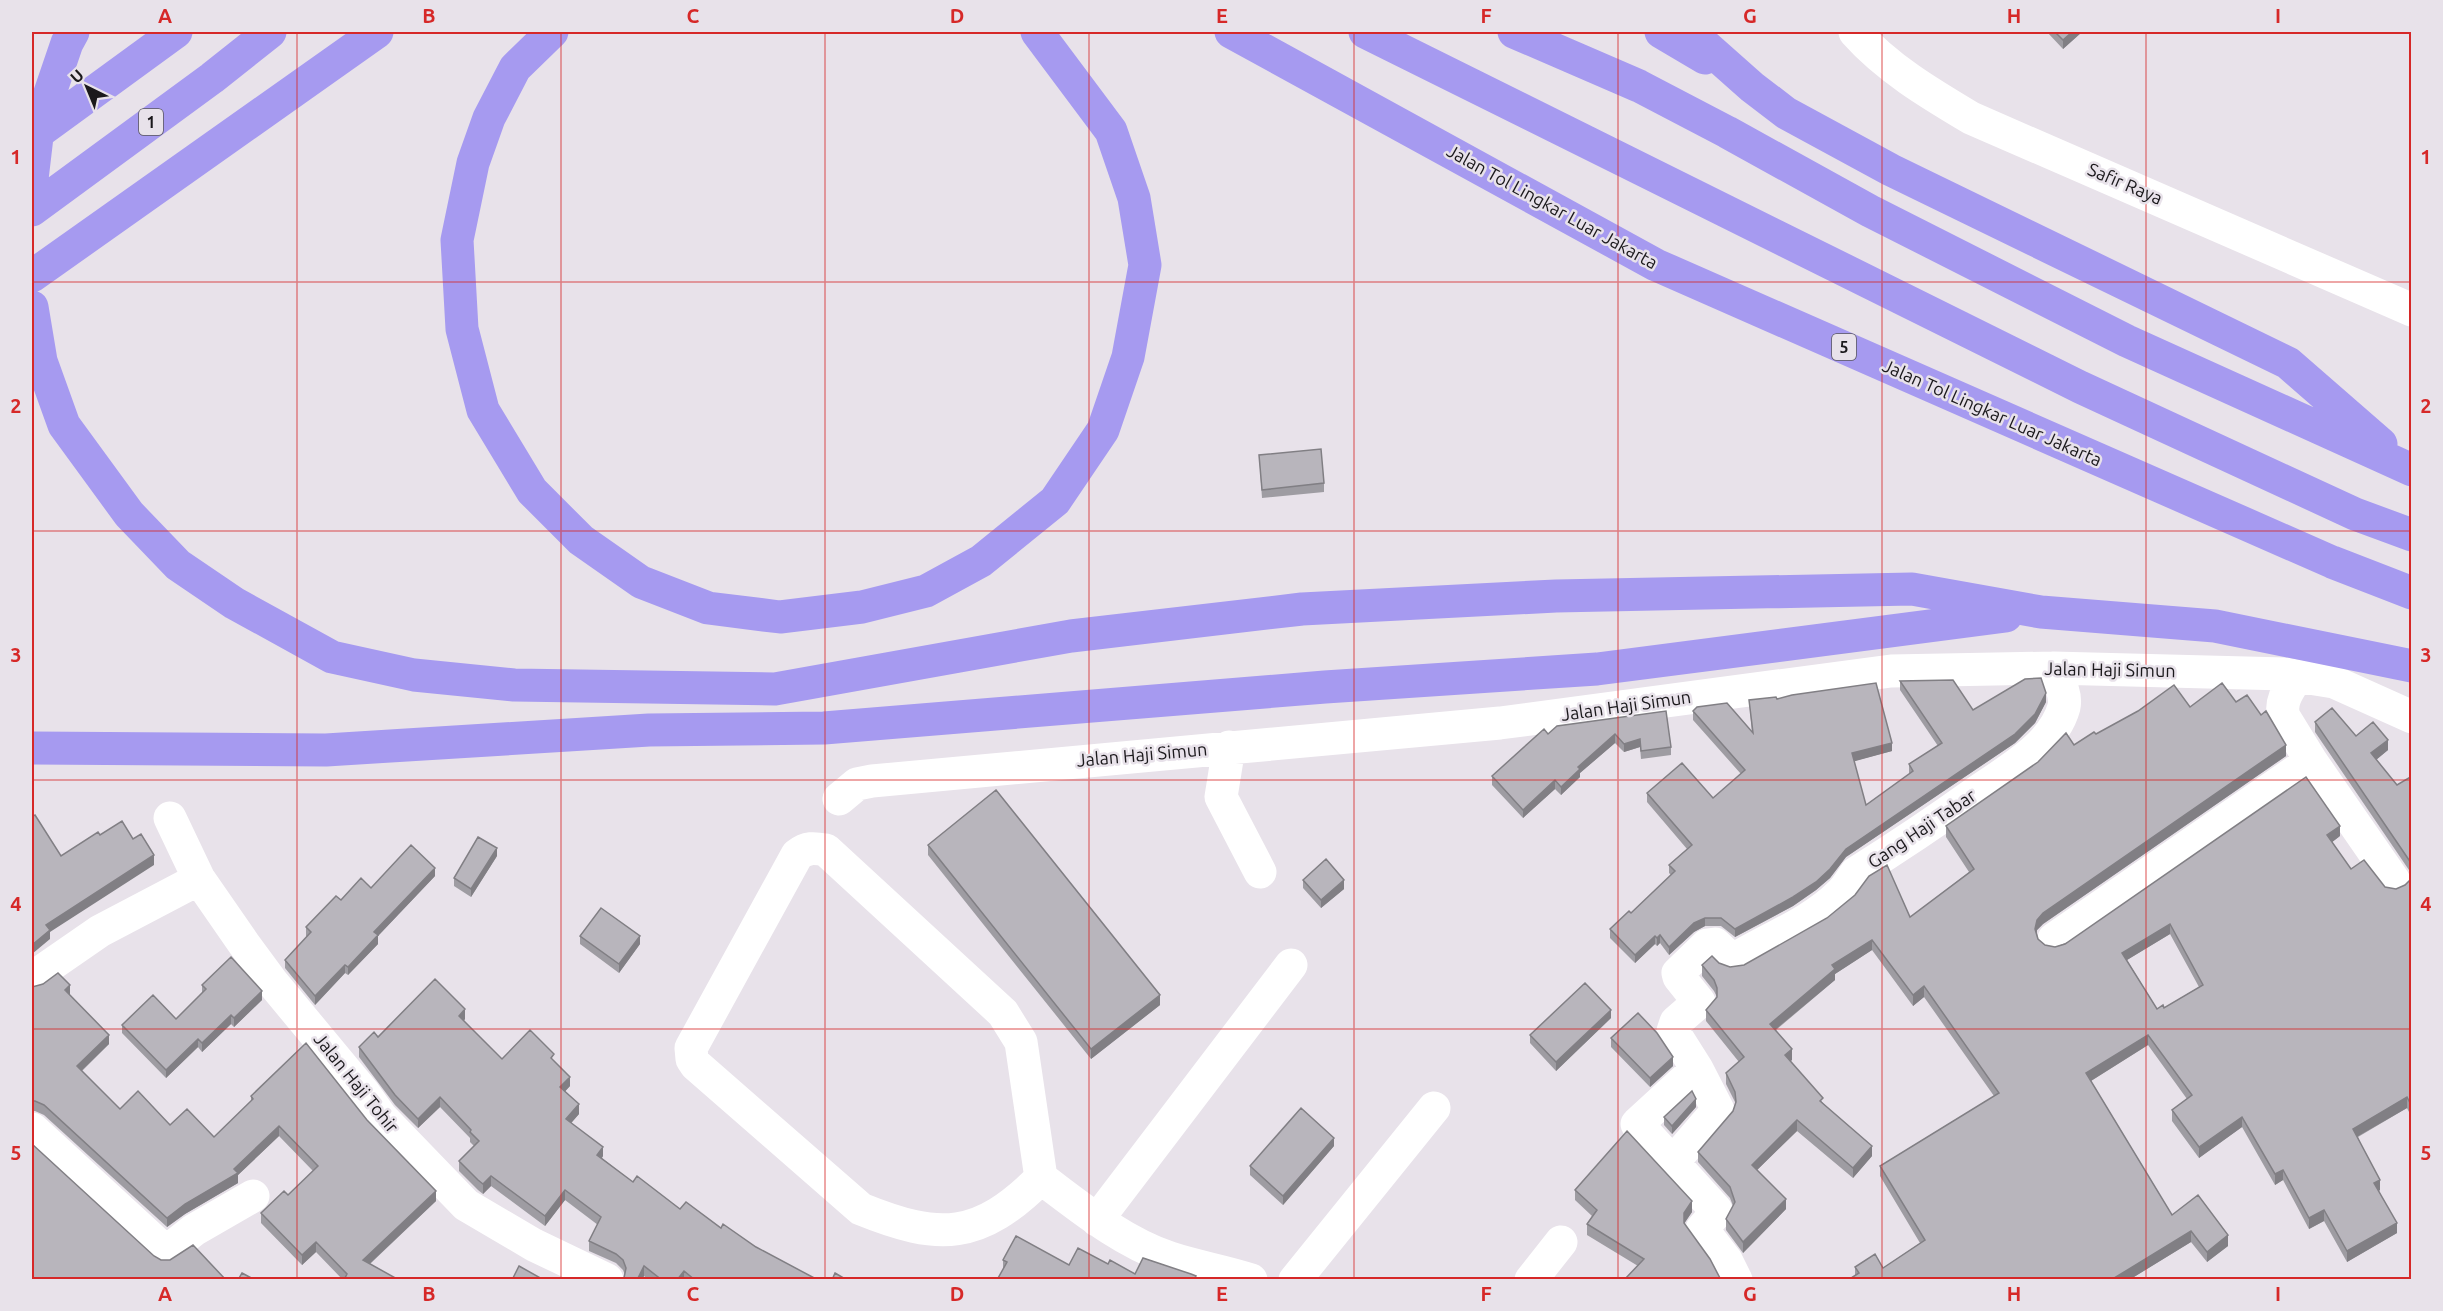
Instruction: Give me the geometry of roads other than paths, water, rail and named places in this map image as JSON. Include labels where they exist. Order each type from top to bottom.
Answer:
[{"type":"highway","points":[[32,179],[38,128],[67,43],[74,32]]},
{"type":"highway","points":[[32,137],[176,32]]},
{"type":"highway","name":"1","points":[[32,210],[212,78],[270,32]]},
{"type":"highway","points":[[32,276],[377,32]]},
{"type":"highway","points":[[552,32],[515,68],[489,118],[473,163],[457,240],[462,329],[483,410],[532,491],[581,540],[641,582],[708,608],[780,617],[862,607],[926,591],[981,561],[1055,501],[1103,430],[1128,357],[1145,265],[1134,198],[1111,131],[1037,32]]},
{"type":"highway","name":"Jalan Tol Lingkar Luar Jakarta","points":[[1231,32],[1656,264],[2332,562],[2412,593]]},
{"type":"highway","points":[[1365,32],[2080,387],[2355,514],[2412,535]]},
{"type":"highway","points":[[1514,32],[1639,86],[1870,211],[2127,341],[2409,469]]},
{"type":"highway","points":[[1661,32],[1752,87]]},
{"type":"highway","points":[[1690,32],[1752,87],[1786,113],[1891,170],[2288,363],[2409,469]]},
{"type":"highway","points":[[32,307],[41,361],[64,425],[129,514],[178,565],[234,603],[332,657],[414,675],[514,685],[775,689],[1071,636],[1302,609],[1556,596],[1912,590],[2041,612],[2215,626],[2412,666]]},
{"type":"highway","points":[[32,748],[326,750],[649,730],[824,728],[1313,688],[1597,669],[2041,612]]},
{"type":"street","name":"Safir Raya","points":[[1855,32],[1868,46],[1919,87],[1971,118],[2412,310]]},
{"type":"street","name":"Jalan Haji Simun","points":[[839,799],[857,784],[872,781],[1500,723],[1891,671],[2053,668],[2273,674],[2334,681],[2412,717]]},
{"type":"street","name":"Gang Haji Tabar","points":[[1674,1164],[1674,1161],[1718,1110],[1697,1069],[1673,1031],[1676,1022],[1699,1002],[1679,977],[1680,969],[1710,944],[1715,944],[1731,959],[1736,959],[1817,912],[1850,885],[1856,873],[1934,825],[2027,756],[2054,728],[2064,706],[2065,696],[2053,668]]},
{"type":"street","points":[[2297,677],[2285,697],[2282,710],[2311,761],[2394,881]]},
{"type":"street","points":[[1229,747],[1221,797],[1260,872]]},
{"type":"street","points":[[2054,939],[2311,761]]},
{"type":"street","name":"Jalan Haji Tohir","points":[[170,818],[199,879],[272,982],[364,1093],[381,1117],[466,1205],[534,1245],[607,1280]]},
{"type":"street","points":[[1041,1178],[1020,1199],[1000,1214],[965,1228],[942,1231],[915,1227],[877,1215],[861,1209],[696,1065],[692,1059],[691,1048],[801,852],[809,848],[826,850],[1003,1012],[1021,1042],[1041,1178],[1097,1220],[1129,1239],[1169,1258],[1251,1280]]},
{"type":"street","points":[[32,978],[100,931],[199,879]]},
{"type":"street","points":[[1097,1220],[1291,965]]},
{"type":"street","points":[[1697,1069],[1638,1124],[1716,1210],[1716,1213],[1697,1230],[1726,1260],[1736,1280]]},
{"type":"street","points":[[1295,1280],[1434,1108]]},
{"type":"street","points":[[32,1129],[166,1252],[194,1230],[253,1196]]},
{"type":"street","points":[[1531,1280],[1561,1242]]}]
